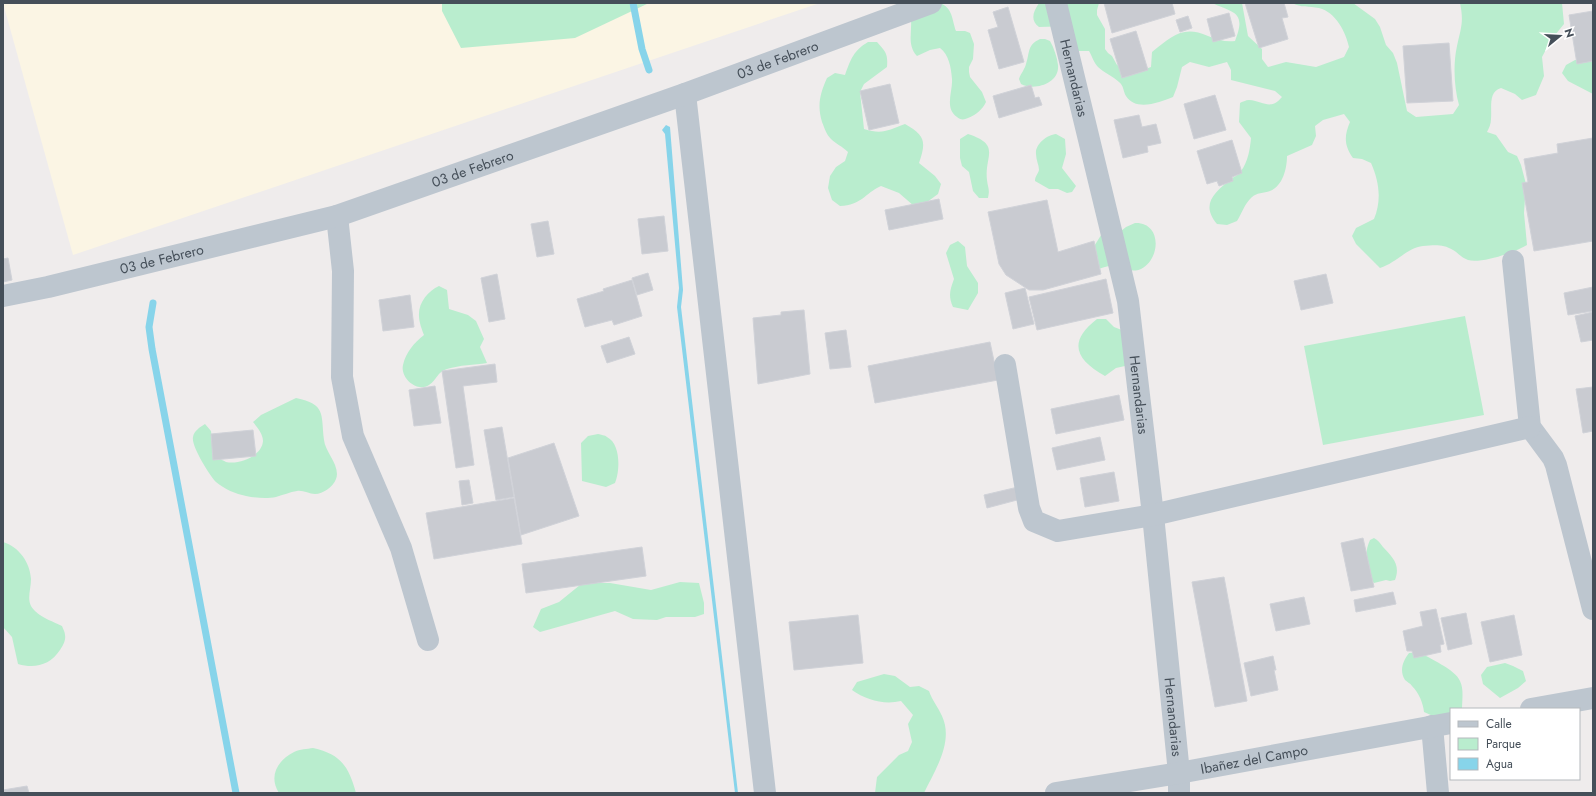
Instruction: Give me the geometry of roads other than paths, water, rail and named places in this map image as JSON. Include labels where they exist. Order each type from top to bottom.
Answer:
[{"type":"street","name":"03 de Febrero","points":[[3,296],[48,287],[337,216],[685,94],[931,3]]},
{"type":"street","name":"Hernandarias","points":[[1056,3],[1128,301],[1153,515],[1179,783]]},
{"type":"street","points":[[685,94],[764,793]]},
{"type":"street","points":[[337,216],[343,271],[342,377],[353,436],[401,548],[428,640]]},
{"type":"street","points":[[1513,261],[1530,427],[1553,458],[1556,465],[1593,609]]},
{"type":"street","points":[[1005,365],[1029,508],[1034,521],[1058,531],[1153,515],[1530,427]]},
{"type":"street","points":[[1537,708],[1593,698]]},
{"type":"street","points":[[1438,793],[1441,725]]},
{"type":"street","name":"Ibañez del Campo","points":[[1056,793],[1179,783],[1441,725]]},
{"type":"water","points":[[666,125],[670,127],[683,290],[681,307],[738,793],[735,793],[677,307],[679,288],[665,134],[662,130]]},
{"type":"waterway","points":[[633,3],[642,49],[649,70]]},
{"type":"waterway","points":[[153,303],[149,327],[152,349],[236,793]]}]
